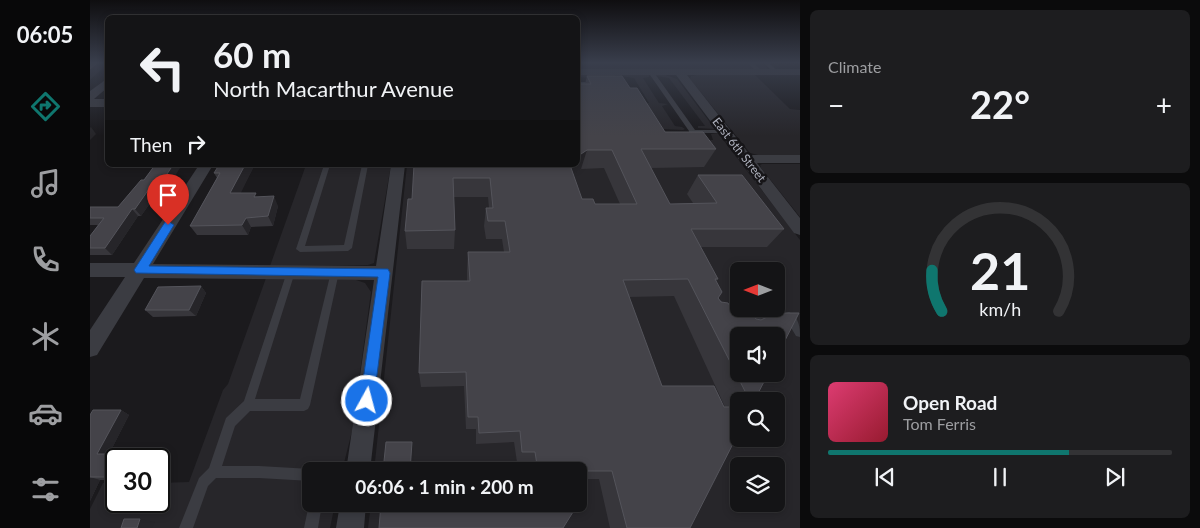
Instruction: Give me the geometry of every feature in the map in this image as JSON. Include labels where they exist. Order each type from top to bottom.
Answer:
[{"type":"street","points":[[90,97],[102,87]]},
{"type":"street","name":"East 6th Street","points":[[689,87],[800,229]]},
{"type":"street","points":[[90,103],[105,103]]},
{"type":"street","points":[[746,159],[800,159]]},
{"type":"street","points":[[90,348],[205,167]]},
{"type":"street","points":[[359,462],[398,167]]},
{"type":"street","points":[[90,270],[384,273]]},
{"type":"street","points":[[350,528],[353,512]]},
{"type":"lane","points":[[661,87],[693,132]]},
{"type":"lane","points":[[684,132],[725,132]]},
{"type":"lane","points":[[325,167],[300,249],[348,248],[364,167]]},
{"type":"lane","points":[[186,528],[203,482],[214,472],[230,422],[248,405],[291,272]]},
{"type":"lane","points":[[248,405],[304,405],[335,272]]},
{"type":"lane","points":[[789,316],[800,334]]},
{"type":"lane","points":[[737,319],[800,316]]},
{"type":"lane","points":[[214,472],[302,474]]},
{"type":"lane","points":[[311,528],[314,512]]},
{"type":"shaded area","points":[[639,87],[649,87],[659,103],[668,104],[662,106],[675,126],[685,129],[663,129],[641,103],[649,103]]},
{"type":"shaded area","points":[[675,87],[683,87],[715,129],[698,128],[698,126],[705,126]]},
{"type":"shaded area","points":[[696,87],[767,87],[790,109],[800,110],[800,155],[758,155],[750,153]]},
{"type":"shaded area","points":[[718,133],[800,240],[800,528],[368,528],[370,512],[587,512],[587,462],[375,462],[407,167],[580,167],[580,164],[670,140],[713,140],[711,134]]},
{"type":"shaded area","points":[[800,164],[800,217],[761,168],[760,165]]},
{"type":"shaded area","points":[[305,167],[391,167],[374,263],[368,265],[270,266]]},
{"type":"shaded area","points":[[266,278],[356,280],[365,283],[371,292],[352,431],[344,462],[302,462],[302,512],[333,512],[330,528],[90,528],[90,509],[103,483],[105,483],[105,513],[170,513],[170,483],[189,482],[223,390],[228,384]]},
{"type":"building","points":[[580,87],[637,88],[665,132],[703,132],[716,149],[641,149],[670,204],[717,203],[698,175],[742,175],[784,229],[691,229],[718,279],[715,279],[722,292],[718,298],[721,302],[728,303],[730,306],[730,318],[755,318],[761,320],[765,318],[785,318],[785,313],[799,313],[785,340],[785,327],[730,327],[730,362],[688,279],[623,280],[662,386],[714,386],[724,407],[730,407],[731,447],[690,528],[627,528],[612,471],[587,471],[587,462],[537,462],[535,452],[522,452],[520,431],[479,433],[478,417],[468,417],[466,372],[419,373],[422,281],[470,281],[468,252],[510,252],[505,221],[488,221],[486,208],[493,208],[490,178],[453,178],[455,230],[405,231],[408,199],[412,199],[414,167],[571,167],[582,199],[593,199],[595,204],[637,204],[612,150],[587,150],[580,155]]},
{"type":"building","points":[[154,167],[172,167],[157,189],[149,189],[135,209],[132,209],[105,248],[90,248],[90,236],[104,218],[90,218],[90,207],[118,207],[141,180],[144,180]]},
{"type":"building","points":[[218,167],[244,167],[230,193],[256,193],[254,197],[274,196],[268,216],[246,218],[242,225],[190,226],[220,173],[214,173]]},
{"type":"building","points":[[201,286],[189,310],[145,310],[158,287]]},
{"type":"building","points":[[740,382],[764,382],[759,392],[745,392]]},
{"type":"building","points":[[93,410],[121,410],[97,454],[105,454],[105,477],[90,477],[90,415]]},
{"type":"building","points":[[386,442],[412,442],[411,462],[384,462]]},
{"type":"building","points":[[380,512],[573,512],[563,528],[379,528]]},
{"type":"building","points":[[124,519],[140,519],[137,528],[121,528]]},
{"type":"route","points":[[168,225],[140,270],[384,273],[367,401]]}]
